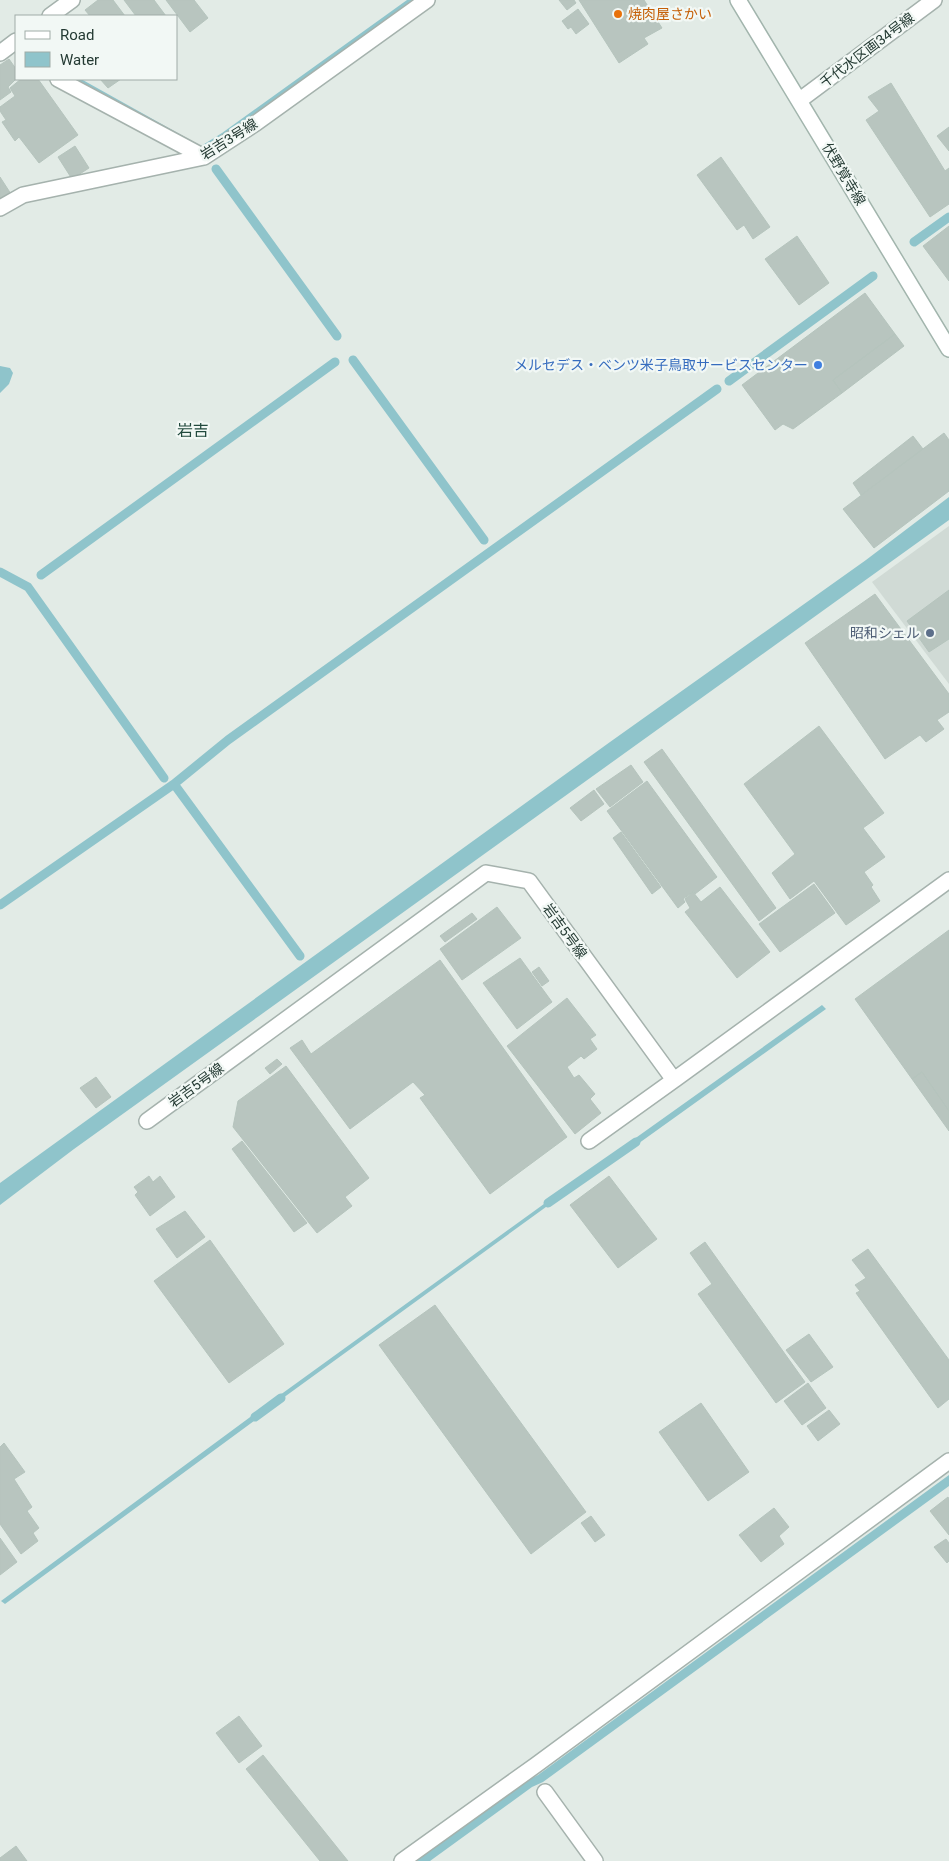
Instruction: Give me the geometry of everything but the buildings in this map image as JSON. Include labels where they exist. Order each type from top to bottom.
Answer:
[{"type":"street","points":[[51,15],[72,0]]},
{"type":"street","name":"岩吉3号線","points":[[0,208],[23,195],[204,157],[256,123],[427,0]]},
{"type":"street","name":"伏野覚寺線","points":[[738,0],[949,349]]},
{"type":"street","name":"千代水区画34号線","points":[[800,100],[934,0]]},
{"type":"street","points":[[60,80],[204,157]]},
{"type":"street","name":"岩吉5号線","points":[[147,1121],[486,872],[529,881],[674,1080]]},
{"type":"street","points":[[590,1141],[949,880]]},
{"type":"street","points":[[402,1861],[536,1765],[949,1460]]},
{"type":"street","points":[[544,1792],[595,1861]]},
{"type":"shaded area","name":"昭和シェル","points":[[949,526],[949,684],[872,582]]},
{"type":"water","points":[[407,0],[418,0],[202,152],[72,80],[83,80],[201,146],[222,133]]},
{"type":"water","points":[[0,366],[10,368],[13,373],[9,384],[0,393]]},
{"type":"water","points":[[949,497],[949,520],[74,1149],[0,1205],[0,1183],[610,742],[866,560]]},
{"type":"water","points":[[822,1005],[826,1009],[628,1151],[623,1147]]},
{"type":"water","points":[[555,1196],[557,1199],[272,1406],[269,1403]]},
{"type":"water","points":[[261,1409],[265,1413],[5,1604],[1,1601]]},
{"type":"water","points":[[949,1475],[949,1486],[543,1782],[532,1787],[430,1861],[416,1861],[538,1775]]},
{"type":"waterway","points":[[216,169],[337,336]]},
{"type":"waterway","points":[[914,242],[949,217]]},
{"type":"waterway","points":[[729,381],[873,276]]},
{"type":"waterway","points":[[353,360],[484,540]]},
{"type":"waterway","points":[[41,575],[335,362]]},
{"type":"waterway","points":[[0,905],[174,784],[228,740],[717,389]]},
{"type":"waterway","points":[[0,572],[28,587],[164,778]]},
{"type":"waterway","points":[[174,784],[300,956]]},
{"type":"waterway","points":[[548,1203],[636,1142]]},
{"type":"waterway","points":[[255,1417],[281,1398]]},
{"type":"place","name":"焼肉屋さかい","points":[[618,14]]},
{"type":"place","name":"メルセデス・ベンツ米子鳥取サービスセンター","points":[[818,365]]},
{"type":"place","name":"昭和シェル","points":[[930,633]]},
{"type":"district","name":"岩吉","points":[[193,430]]}]
